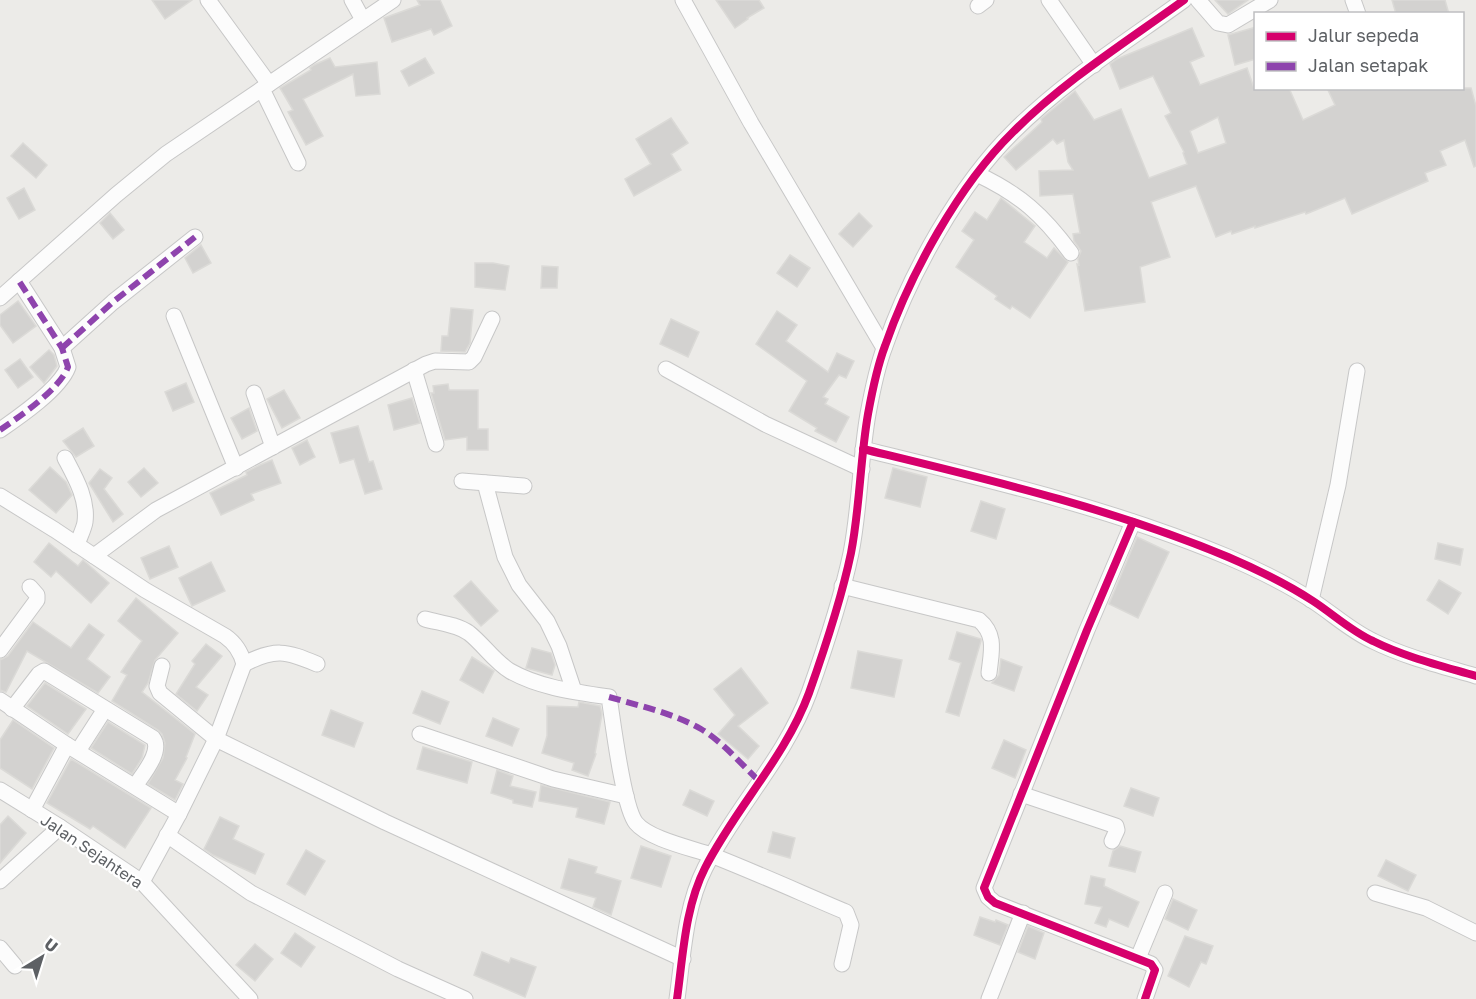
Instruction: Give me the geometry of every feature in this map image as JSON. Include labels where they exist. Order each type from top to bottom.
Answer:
[{"type":"street","points":[[208,0],[265,87],[298,163]]},
{"type":"street","points":[[352,0],[363,20]]},
{"type":"street","points":[[0,298],[166,154],[393,0]]},
{"type":"street","points":[[683,0],[751,123],[884,348]]},
{"type":"street","points":[[1049,0],[1094,65]]},
{"type":"street","points":[[677,999],[694,897],[699,882],[730,824],[774,762],[794,728],[824,653],[850,553],[868,415],[884,348],[917,273],[953,210],[977,174],[1013,131],[1094,65],[1184,0]]},
{"type":"street","points":[[1198,0],[1218,23],[1228,26],[1270,0]]},
{"type":"street","points":[[977,174],[1022,199],[1050,224],[1071,253]]},
{"type":"street","points":[[63,348],[113,302],[195,237]]},
{"type":"street","points":[[0,430],[38,402],[68,368],[63,348],[19,281]]},
{"type":"street","points":[[174,316],[236,468]]},
{"type":"street","points":[[94,556],[156,510],[414,370],[435,361],[469,362],[474,357],[492,319]]},
{"type":"street","points":[[666,369],[765,424],[862,469]]},
{"type":"street","points":[[414,370],[436,444]]},
{"type":"street","points":[[1311,600],[1338,485],[1357,370]]},
{"type":"street","points":[[254,393],[273,447]]},
{"type":"street","points":[[863,449],[1000,482],[1134,522],[1230,558],[1311,600],[1373,642],[1476,676]]},
{"type":"street","points":[[65,458],[78,483],[84,511],[85,522],[77,545]]},
{"type":"street","points":[[462,481],[524,486]]},
{"type":"street","points":[[485,483],[505,557],[519,585],[547,621],[559,646],[574,691]]},
{"type":"street","points":[[0,496],[146,590],[230,640],[239,650],[244,664],[216,739],[142,882]]},
{"type":"street","points":[[1134,522],[984,888],[988,897],[995,903],[1151,964],[1155,968],[1145,999]]},
{"type":"street","points":[[842,586],[979,620],[987,628],[992,639],[989,673]]},
{"type":"street","points":[[0,650],[37,600],[37,595],[30,587]]},
{"type":"street","points":[[425,620],[466,631],[496,661],[517,674],[534,681],[609,697],[626,796],[633,818],[641,828],[846,912],[851,925],[842,964]]},
{"type":"street","points":[[244,664],[274,652],[296,655],[317,664]]},
{"type":"street","points":[[162,666],[157,686],[160,693],[216,739],[364,812],[683,959]]},
{"type":"street","points":[[135,786],[156,751],[157,742],[45,670],[6,705],[178,814]]},
{"type":"street","points":[[32,810],[72,748],[105,709]]},
{"type":"street","points":[[420,734],[553,779],[626,796]]},
{"type":"street","name":"Jalan Sejahtera","points":[[0,790],[142,882],[250,999]]},
{"type":"street","points":[[1021,794],[1116,826],[1112,841]]},
{"type":"street","points":[[0,881],[60,827]]},
{"type":"street","points":[[167,836],[250,893],[465,999]]},
{"type":"street","points":[[1375,893],[1426,908],[1476,933]]},
{"type":"street","points":[[1138,958],[1165,894]]},
{"type":"street","points":[[988,999],[1023,913]]},
{"type":"street","points":[[0,948],[15,966]]},
{"type":"building","points":[[152,0],[192,0],[165,19]]},
{"type":"building","points":[[417,0],[440,0],[452,26],[434,35],[431,29],[392,42],[384,18],[420,5]]},
{"type":"building","points":[[716,0],[759,0],[764,8],[735,28]]},
{"type":"building","points":[[1215,0],[1248,0],[1228,14]]},
{"type":"building","points":[[1392,0],[1445,0],[1448,12],[1395,12]]},
{"type":"building","points":[[1192,28],[1204,56],[1190,62],[1200,85],[1247,68],[1254,90],[1290,90],[1303,120],[1335,105],[1328,90],[1464,90],[1464,88],[1471,88],[1476,106],[1476,166],[1474,167],[1465,140],[1440,151],[1446,165],[1425,173],[1428,181],[1352,214],[1345,198],[1306,214],[1305,212],[1255,228],[1255,226],[1232,234],[1231,231],[1216,237],[1196,186],[1151,202],[1170,257],[1140,267],[1145,302],[1085,311],[1077,264],[1079,265],[1078,259],[1081,251],[1074,241],[1073,234],[1080,233],[1073,194],[1040,196],[1039,171],[1073,170],[1068,162],[1064,140],[1057,144],[1053,139],[1016,170],[1004,157],[1042,122],[1041,119],[1075,91],[1094,120],[1121,109],[1149,178],[1187,164],[1184,152],[1165,116],[1171,113],[1153,76],[1120,89],[1110,64]],"holes":[[[1218,117],[1226,143],[1198,153],[1190,131]]]},
{"type":"building","points":[[1254,28],[1254,60],[1235,65],[1228,35]]},
{"type":"building","points":[[330,58],[335,67],[377,62],[380,94],[356,96],[353,74],[303,99],[323,136],[306,145],[288,112],[293,110],[280,88],[311,70],[310,68],[314,65]]},
{"type":"building","points":[[425,58],[434,73],[409,86],[401,71]]},
{"type":"building","points":[[671,118],[688,143],[671,154],[681,170],[634,196],[625,179],[651,164],[636,139]]},
{"type":"building","points":[[23,143],[47,165],[36,178],[11,156]]},
{"type":"building","points":[[24,188],[35,210],[19,219],[7,198]]},
{"type":"building","points":[[1001,198],[1035,226],[1024,242],[1047,258],[1054,248],[1068,262],[1030,318],[1012,306],[1010,309],[995,299],[997,296],[956,267],[974,240],[962,231],[975,212],[987,220]]},
{"type":"building","points":[[110,213],[124,230],[113,239],[100,223]]},
{"type":"building","points":[[859,213],[872,226],[853,247],[839,234]]},
{"type":"building","points":[[201,245],[211,263],[193,273],[185,258]]},
{"type":"building","points":[[790,255],[810,268],[797,287],[777,273]]},
{"type":"building","points":[[475,263],[509,266],[505,290],[475,287]]},
{"type":"building","points":[[542,266],[558,267],[557,288],[541,288]]},
{"type":"building","points":[[18,301],[36,326],[13,343],[0,325],[0,315]]},
{"type":"building","points":[[451,308],[473,310],[470,343],[465,352],[441,351],[442,336],[448,336]]},
{"type":"building","points":[[777,311],[797,325],[786,341],[828,372],[837,353],[854,361],[846,378],[839,375],[823,397],[828,399],[825,404],[849,417],[836,442],[815,431],[817,428],[789,411],[807,381],[756,344]]},
{"type":"building","points":[[671,319],[699,332],[688,357],[660,344]]},
{"type":"building","points":[[49,350],[54,355],[57,366],[44,383],[30,367]]},
{"type":"building","points":[[20,359],[33,377],[18,388],[5,370]]},
{"type":"building","points":[[186,383],[194,402],[173,411],[165,392]]},
{"type":"building","points":[[448,384],[449,390],[478,390],[478,429],[488,429],[488,450],[467,450],[467,437],[445,440],[431,393],[434,393],[433,386]]},
{"type":"building","points":[[284,390],[300,418],[282,428],[267,399]]},
{"type":"building","points":[[412,398],[420,423],[394,430],[388,405]]},
{"type":"building","points":[[249,408],[257,431],[242,439],[231,418]]},
{"type":"building","points":[[358,426],[369,462],[373,461],[382,489],[365,494],[354,459],[340,463],[331,433]]},
{"type":"building","points":[[83,428],[94,446],[76,457],[63,441]]},
{"type":"building","points":[[307,440],[315,457],[300,465],[292,448]]},
{"type":"building","points":[[272,460],[281,483],[251,494],[254,500],[221,515],[210,493]]},
{"type":"building","points":[[50,467],[66,482],[72,495],[56,513],[29,490]]},
{"type":"building","points":[[144,468],[158,483],[141,497],[128,482]]},
{"type":"building","points":[[893,468],[927,477],[920,507],[885,498]]},
{"type":"building","points":[[100,469],[112,478],[104,489],[123,514],[113,522],[89,483]]},
{"type":"building","points":[[981,501],[1005,509],[996,539],[971,531]]},
{"type":"building","points":[[1137,537],[1169,552],[1138,618],[1109,604]]},
{"type":"building","points":[[49,543],[78,566],[83,560],[109,583],[91,603],[56,571],[51,577],[34,562]]},
{"type":"building","points":[[1438,543],[1463,549],[1460,565],[1435,559]]},
{"type":"building","points":[[169,546],[178,567],[150,579],[141,558]]},
{"type":"building","points":[[211,562],[225,591],[192,606],[179,578]]},
{"type":"building","points":[[1439,580],[1461,593],[1448,614],[1427,600]]},
{"type":"building","points":[[471,581],[498,611],[481,626],[454,596]]},
{"type":"building","points":[[136,598],[178,633],[155,660],[148,683],[142,692],[195,734],[187,758],[175,780],[183,784],[175,800],[148,784],[163,758],[165,743],[162,734],[112,701],[127,675],[121,672],[142,641],[118,621]]},
{"type":"building","points":[[33,622],[71,648],[89,624],[104,635],[87,659],[110,677],[98,693],[27,651],[6,692],[0,690],[0,660],[8,656]]},
{"type":"building","points":[[957,632],[981,639],[959,716],[946,712],[961,663],[949,659]]},
{"type":"building","points":[[206,644],[222,656],[196,687],[208,695],[197,711],[176,694],[195,664],[192,661]]},
{"type":"building","points":[[532,648],[551,653],[555,665],[552,675],[526,668]]},
{"type":"building","points":[[858,651],[902,660],[894,697],[851,688]]},
{"type":"building","points":[[472,657],[494,671],[483,693],[460,680]]},
{"type":"building","points":[[1001,659],[1022,667],[1014,691],[992,683],[999,675]]},
{"type":"building","points":[[741,668],[768,703],[738,726],[759,746],[748,759],[718,734],[735,715],[714,689]]},
{"type":"building","points":[[45,683],[86,709],[68,734],[27,706]]},
{"type":"building","points":[[422,691],[449,702],[440,724],[413,713]]},
{"type":"building","points":[[579,702],[600,706],[602,714],[596,754],[588,776],[572,770],[574,763],[542,753],[547,736],[547,706],[578,707]]},
{"type":"building","points":[[331,710],[363,723],[354,747],[322,735]]},
{"type":"building","points":[[493,718],[519,729],[512,746],[486,736]]},
{"type":"building","points":[[13,720],[54,748],[32,789],[0,768],[0,740]]},
{"type":"building","points":[[108,722],[145,745],[142,758],[132,774],[91,748]]},
{"type":"building","points":[[1004,740],[1026,750],[1015,778],[992,768]]},
{"type":"building","points":[[423,747],[472,762],[467,783],[417,769]]},
{"type":"building","points":[[71,759],[151,808],[125,848],[93,826],[90,829],[47,803]]},
{"type":"building","points":[[497,770],[513,776],[510,786],[536,792],[532,807],[513,803],[513,800],[491,793]]},
{"type":"building","points":[[541,785],[610,802],[604,824],[576,817],[578,808],[539,801]]},
{"type":"building","points":[[1131,788],[1159,798],[1153,816],[1124,806]]},
{"type":"building","points":[[690,790],[714,801],[707,816],[683,805]]},
{"type":"building","points":[[8,816],[26,833],[0,863],[0,825]]},
{"type":"building","points":[[220,817],[239,826],[233,839],[264,854],[255,874],[204,849]]},
{"type":"building","points":[[773,832],[795,838],[790,858],[768,852]]},
{"type":"building","points":[[641,846],[671,856],[661,887],[631,878]]},
{"type":"building","points":[[1120,846],[1141,852],[1135,872],[1109,866],[1113,851]]},
{"type":"building","points":[[306,850],[325,861],[305,895],[287,884]]},
{"type":"building","points":[[569,859],[597,867],[595,873],[621,881],[611,915],[593,907],[596,898],[561,888]]},
{"type":"building","points":[[1386,860],[1416,875],[1408,891],[1378,876]]},
{"type":"building","points":[[1091,876],[1105,879],[1104,886],[1139,902],[1128,927],[1109,919],[1106,927],[1095,923],[1102,907],[1085,904]]},
{"type":"building","points":[[1173,899],[1197,910],[1188,930],[1165,919]]},
{"type":"building","points":[[980,917],[1008,925],[1000,945],[974,935]]},
{"type":"building","points":[[1028,926],[1044,933],[1035,959],[1018,952]]},
{"type":"building","points":[[295,933],[315,947],[301,967],[281,953]]},
{"type":"building","points":[[1185,936],[1213,946],[1206,964],[1201,962],[1189,987],[1168,976]]},
{"type":"building","points":[[255,944],[273,959],[255,981],[236,965]]},
{"type":"building","points":[[482,952],[509,963],[511,958],[536,967],[525,997],[474,975]]},
{"type":"marked path","points":[[62,348],[113,302],[195,237]]},
{"type":"marked path","points":[[0,430],[48,393],[68,367],[62,348],[19,281]]},
{"type":"marked path","points":[[609,697],[668,714],[701,729],[724,747],[760,782]]},
{"type":"cycle path","points":[[677,999],[689,915],[698,883],[717,846],[774,761],[799,717],[827,642],[851,553],[865,431],[877,371],[895,318],[922,261],[955,204],[993,153],[1013,132],[1074,79],[1184,0]]},
{"type":"cycle path","points":[[863,449],[1094,509],[1184,540],[1239,562],[1282,583],[1313,601],[1365,637],[1385,647],[1476,676]]},
{"type":"cycle path","points":[[1133,522],[1087,630],[984,888],[988,897],[995,903],[1151,964],[1155,970],[1145,999]]}]
